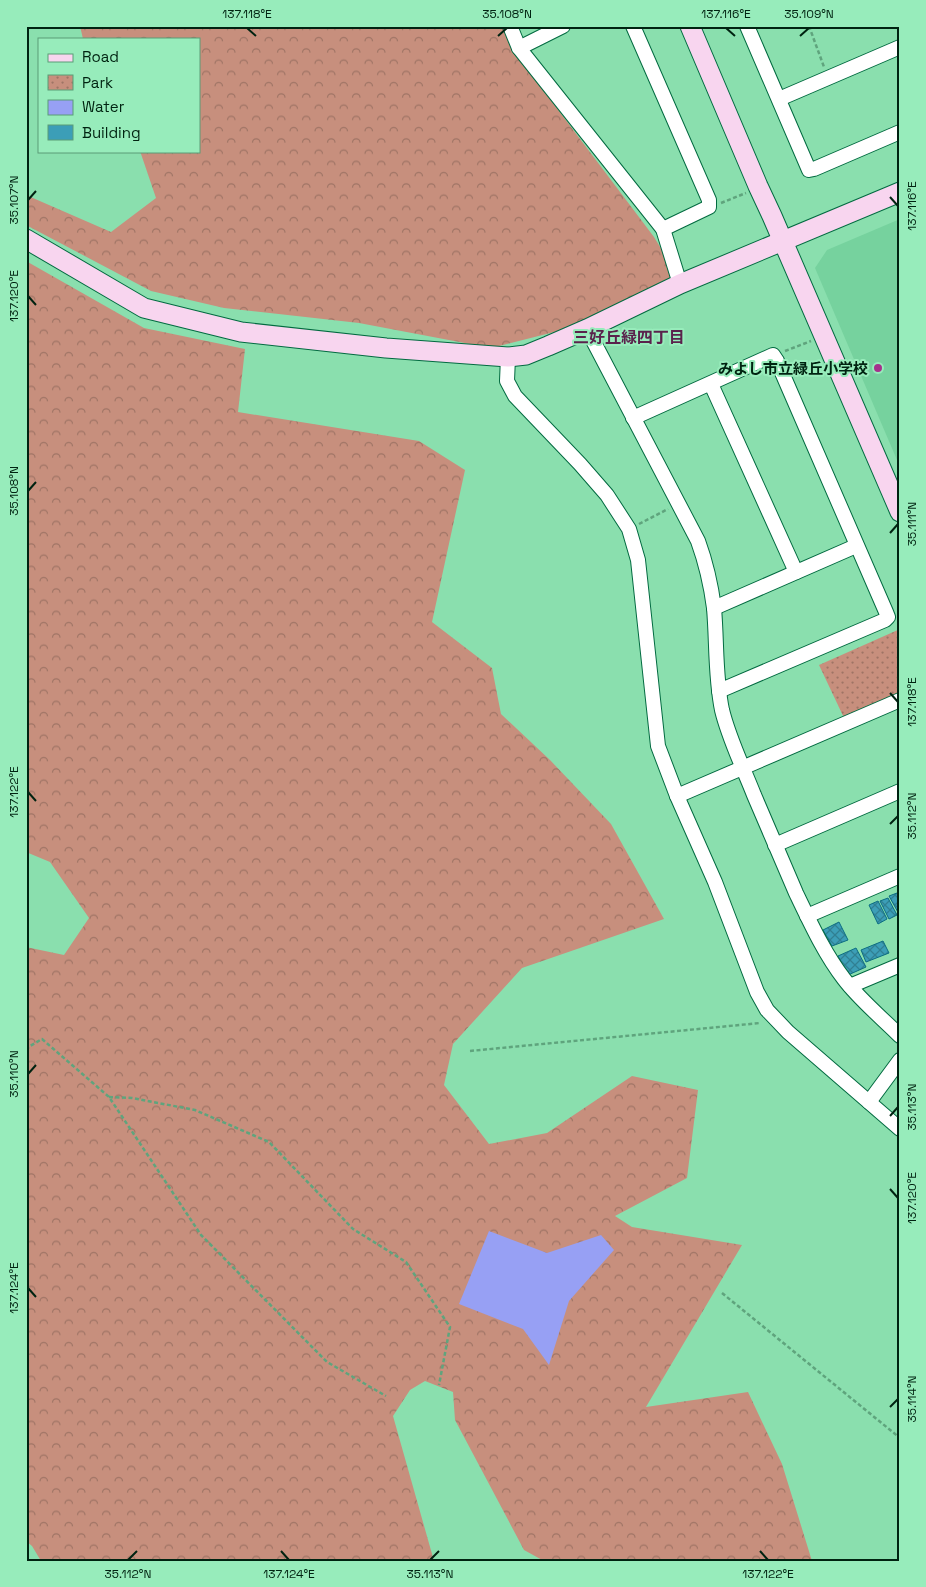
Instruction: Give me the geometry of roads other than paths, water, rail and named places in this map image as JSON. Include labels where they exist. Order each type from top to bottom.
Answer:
[{"type":"street","points":[[510,26],[519,48],[663,230],[680,284]]},
{"type":"street","points":[[633,26],[709,200],[709,207],[663,230]]},
{"type":"street","points":[[690,26],[900,512]]},
{"type":"street","points":[[747,26],[809,170],[900,132]]},
{"type":"street","points":[[519,48],[560,27]]},
{"type":"street","points":[[779,99],[900,47]]},
{"type":"street","points":[[26,238],[144,308],[241,332],[386,348],[508,357],[526,355],[587,329],[680,284],[900,192]]},
{"type":"street","points":[[587,329],[698,541],[704,559],[714,608],[715,651],[719,691],[729,733],[775,845],[807,916],[829,957],[850,986],[900,1036]]},
{"type":"street","points":[[633,418],[773,355],[778,361],[888,617],[885,620],[719,691]]},
{"type":"street","points":[[508,357],[507,381],[515,396],[607,495],[629,529],[638,560],[658,746],[677,796],[715,882],[757,992],[767,1010],[777,1021],[900,1129]]},
{"type":"street","points":[[711,384],[796,572]]},
{"type":"street","points":[[714,608],[856,546]]},
{"type":"street","points":[[677,796],[900,700]]},
{"type":"street","points":[[775,845],[900,791]]},
{"type":"street","points":[[807,916],[900,876]]},
{"type":"street","points":[[850,986],[900,965]]},
{"type":"street","points":[[869,1102],[900,1060]]},
{"type":"water","points":[[489,1231],[547,1253],[601,1235],[614,1250],[569,1301],[549,1365],[523,1329],[459,1304]]},
{"type":"place","name":"みよし市立緑丘小学校","points":[[878,368]]},
{"type":"district","name":"三好丘緑四丁目","points":[[629,337]]}]
